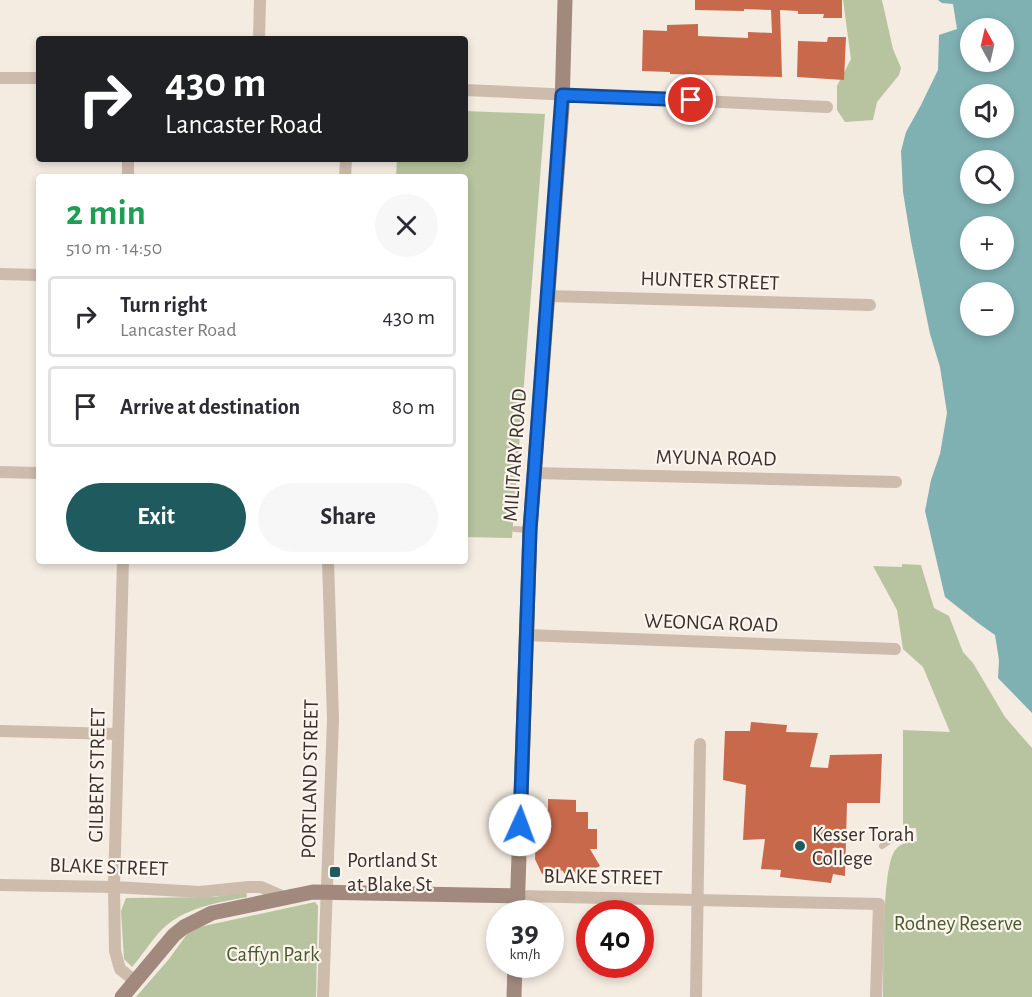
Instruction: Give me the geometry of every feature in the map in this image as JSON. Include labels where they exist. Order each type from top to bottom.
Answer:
[{"type":"street","points":[[259,36],[261,0]]},
{"type":"street","name":"MILITARY ROAD","points":[[518,900],[526,635],[523,530],[534,473],[549,296],[562,95],[565,0]]},
{"type":"street","points":[[0,78],[36,78]]},
{"type":"street","points":[[468,90],[827,107]]},
{"type":"street","points":[[0,274],[36,275]]},
{"type":"street","name":"HUNTER STREET","points":[[549,296],[870,305]]},
{"type":"street","points":[[0,472],[36,473]]},
{"type":"street","name":"MYUNA ROAD","points":[[534,473],[896,482]]},
{"type":"street","name":"GILBERT STREET","points":[[123,564],[114,887],[116,958],[120,969],[135,981]]},
{"type":"street","name":"PORTLAND STREET","points":[[323,997],[333,719],[328,564]]},
{"type":"street","name":"WEONGA ROAD","points":[[526,635],[895,650]]},
{"type":"street","points":[[0,731],[117,734]]},
{"type":"street","points":[[696,997],[700,744]]},
{"type":"street","name":"BLAKE STREET","points":[[0,885],[211,892],[249,886],[270,890],[286,898]]},
{"type":"street","name":"BLAKE STREET","points":[[122,997],[174,935],[199,918],[232,908],[313,892],[326,892],[879,904],[876,997]]},
{"type":"street","points":[[514,997],[515,978]]},
{"type":"lane","points":[[882,846],[894,838],[912,835]]},
{"type":"green space","points":[[843,0],[882,0],[893,49],[901,68],[899,75],[877,102],[873,120],[845,122],[837,110],[837,86],[851,59]]},
{"type":"green space","points":[[468,111],[545,114],[512,538],[468,537],[468,174],[396,174],[397,162],[468,162]]},
{"type":"green space","name":"Rodney Reserve","points":[[902,564],[921,565],[934,608],[949,616],[963,652],[973,663],[1005,717],[1032,748],[1032,997],[883,997],[886,896],[891,859],[898,847],[917,841],[916,828],[903,828],[903,730],[950,732],[923,667],[903,649],[897,610],[873,566],[902,567]]},
{"type":"green space","points":[[246,891],[247,897],[206,906],[186,913],[168,924],[132,967],[124,959],[121,911],[126,898],[215,897]]},
{"type":"green space","name":"Caffyn Park","points":[[315,902],[318,906],[316,997],[136,997],[169,959],[190,930]]},
{"type":"water","points":[[938,0],[1032,0],[1032,713],[998,678],[999,660],[995,635],[945,597],[925,511],[931,480],[940,454],[947,413],[940,367],[930,334],[911,241],[903,192],[901,151],[906,132],[938,70],[939,35],[957,29],[953,4],[942,3]]},
{"type":"building","points":[[695,0],[842,0],[842,18],[823,18],[824,14],[798,14],[798,11],[780,10],[782,77],[642,71],[643,30],[667,31],[667,25],[698,24],[698,36],[748,38],[748,32],[772,33],[771,10],[695,10]]},
{"type":"building","points":[[828,37],[846,37],[844,80],[797,77],[798,41],[827,42]]},
{"type":"building","name":"Kesser Torah College","points":[[751,722],[787,725],[786,732],[818,733],[810,767],[828,768],[830,755],[882,754],[880,803],[847,803],[845,876],[833,874],[831,883],[780,877],[781,870],[761,869],[765,839],[743,840],[746,785],[723,780],[725,731],[750,731]]},
{"type":"building","points":[[548,799],[576,800],[576,812],[588,812],[588,829],[597,829],[597,849],[590,849],[600,866],[578,877],[574,871],[566,876],[562,870],[553,875],[550,869],[542,874],[535,859],[536,829],[538,829],[538,814],[541,814],[541,810],[548,810]]},
{"type":"place","name":"Kesser Torah College","points":[[800,846]]},
{"type":"place","name":"Portland St at Blake St","points":[[335,872]]},
{"type":"route","points":[[520,825],[530,530],[562,95],[691,100]]}]
